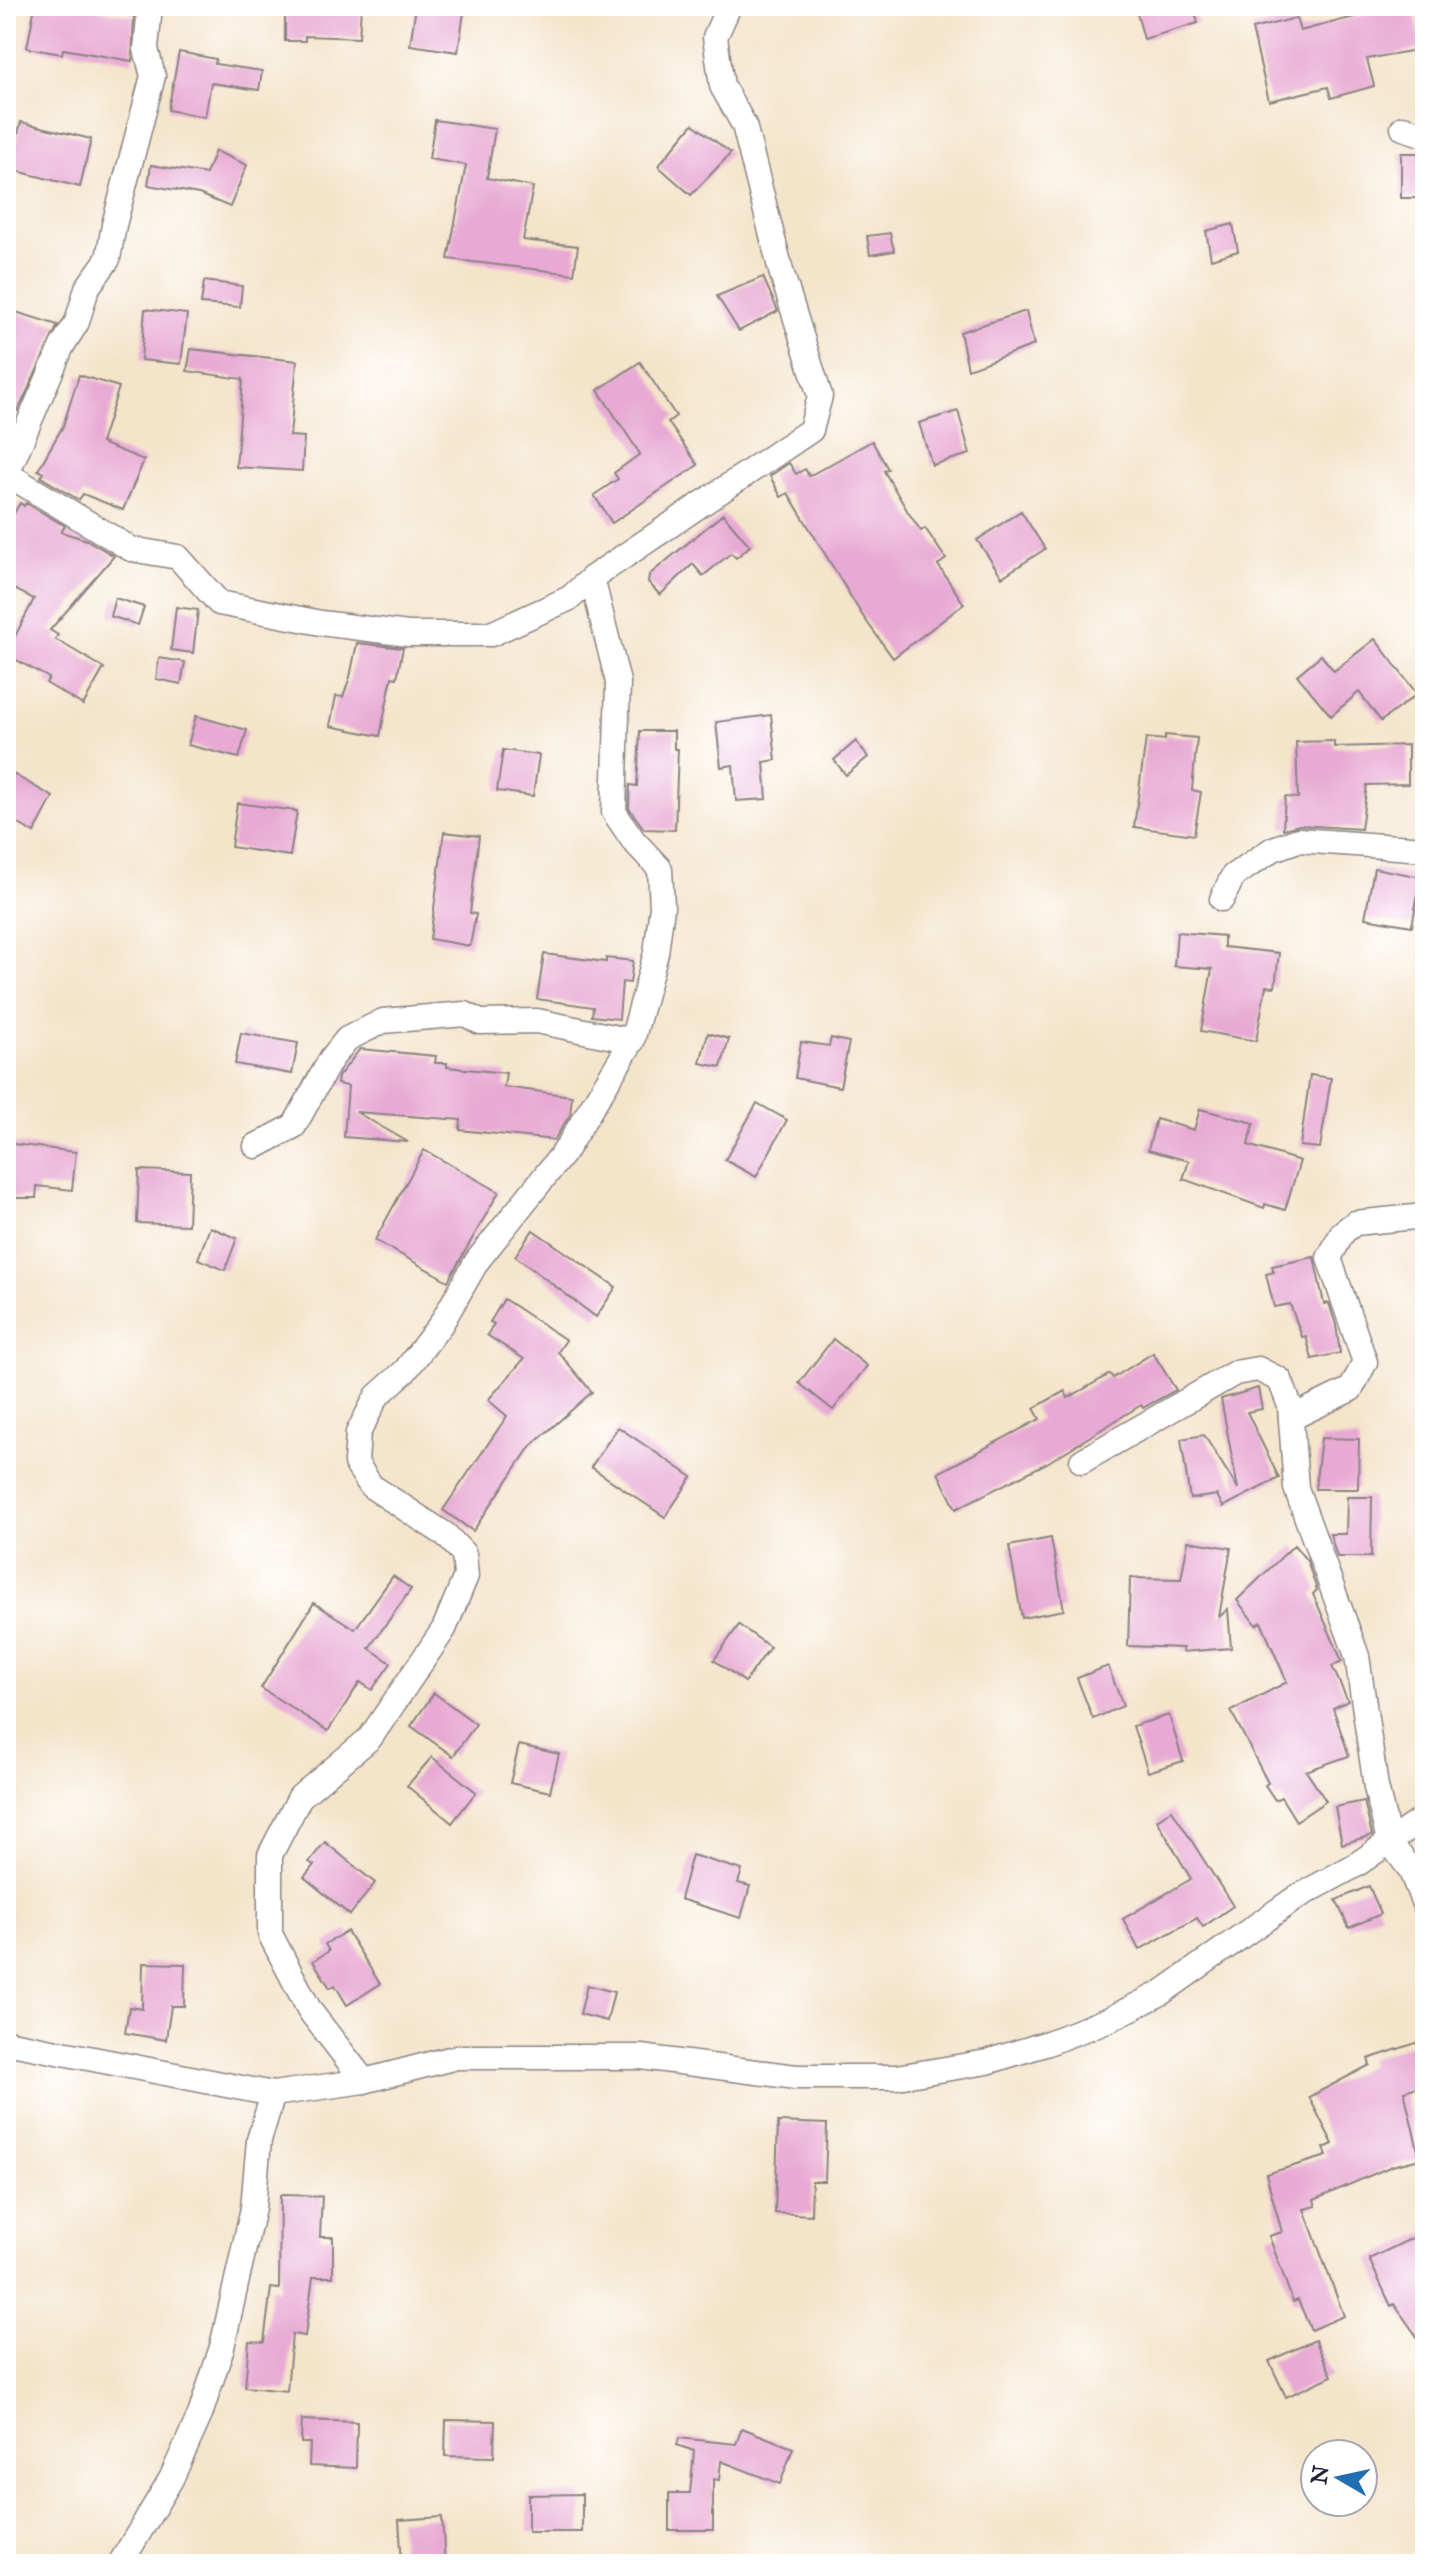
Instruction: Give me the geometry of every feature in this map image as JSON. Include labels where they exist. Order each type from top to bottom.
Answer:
[{"type":"street","points":[[150,6],[146,49],[153,76],[108,259],[87,288],[77,322],[62,346],[6,475],[131,549],[178,557],[219,603],[321,623],[408,634],[491,634],[570,598],[592,578],[811,430],[820,396],[781,271],[744,125],[722,86],[715,37],[729,6]]},
{"type":"street","points":[[364,2081],[310,2011],[270,1934],[270,1855],[300,1797],[370,1738],[444,1629],[466,1576],[464,1554],[446,1535],[371,1486],[356,1463],[358,1433],[377,1396],[405,1371],[441,1324],[477,1261],[565,1151],[632,1041],[656,953],[662,907],[660,869],[633,840],[614,812],[618,682],[592,578]]},
{"type":"street","points":[[1222,899],[1233,876],[1273,849],[1298,840],[1425,849]]},
{"type":"street","points":[[256,1146],[294,1126],[331,1059],[347,1039],[383,1021],[465,1014],[480,1022],[537,1021],[632,1041]]},
{"type":"street","points":[[1291,1418],[1351,1389],[1365,1362],[1329,1258],[1343,1232],[1355,1223],[1425,1216]]},
{"type":"street","points":[[1082,1461],[1235,1373],[1258,1369],[1280,1380],[1291,1418],[1296,1488],[1357,1656],[1376,1787],[1389,1841],[1410,1869],[1425,1906]]},
{"type":"street","points":[[6,2042],[273,2094],[364,2081],[457,2057],[641,2057],[839,2080],[897,2077],[987,2062],[1073,2034],[1161,1993],[1297,1897],[1356,1865],[1425,1817]]},
{"type":"street","points":[[120,2564],[171,2479],[205,2402],[233,2301],[253,2208],[259,2140],[273,2094]]},
{"type":"building","points":[[35,6],[93,8],[134,16],[132,61],[63,49],[62,54],[27,48]]},
{"type":"building","points":[[285,6],[361,6],[359,38],[305,36],[305,41],[285,41]]},
{"type":"building","points":[[416,6],[465,6],[458,52],[410,45]]},
{"type":"building","points":[[1135,6],[1193,6],[1198,23],[1144,39]]},
{"type":"building","points":[[1396,6],[1414,6],[1421,49],[1367,59],[1374,86],[1331,98],[1328,87],[1269,101],[1252,29],[1296,18],[1300,31]]},
{"type":"building","points":[[179,52],[216,59],[215,64],[262,71],[259,90],[211,83],[205,117],[168,110]]},
{"type":"building","points":[[435,120],[495,129],[487,178],[533,187],[523,240],[578,246],[574,274],[448,259],[466,165],[429,159]]},
{"type":"building","points":[[21,122],[91,139],[80,187],[9,169]]},
{"type":"building","points":[[693,124],[731,153],[691,195],[658,166]]},
{"type":"building","points":[[215,151],[247,165],[230,207],[199,194],[148,185],[151,165],[206,174]]},
{"type":"building","points":[[1401,153],[1425,153],[1425,198],[1401,198]]},
{"type":"building","points":[[1233,224],[1238,251],[1211,259],[1206,231]]},
{"type":"building","points":[[890,233],[894,251],[870,255],[867,236]]},
{"type":"building","points":[[763,277],[778,311],[739,331],[717,296]]},
{"type":"building","points":[[204,281],[242,286],[240,307],[201,304]]},
{"type":"building","points":[[6,309],[58,325],[18,411],[6,406]]},
{"type":"building","points":[[145,309],[187,314],[181,364],[141,360]]},
{"type":"building","points":[[1026,311],[1034,345],[968,369],[960,332]]},
{"type":"building","points":[[191,349],[297,361],[290,436],[304,437],[302,471],[236,467],[243,379],[187,371]]},
{"type":"building","points":[[640,362],[676,416],[668,422],[698,465],[612,523],[594,495],[618,479],[614,473],[640,454],[598,390]]},
{"type":"building","points":[[79,375],[119,387],[101,443],[144,460],[123,510],[83,494],[79,500],[41,477],[43,473],[38,470],[63,426]]},
{"type":"building","points":[[958,411],[970,454],[932,465],[919,423]]},
{"type":"building","points":[[872,441],[888,469],[884,471],[908,512],[921,531],[925,528],[946,559],[938,565],[964,604],[893,658],[862,615],[788,493],[781,497],[770,476],[789,463],[796,474],[805,469],[809,476]]},
{"type":"building","points":[[20,503],[24,506],[26,503],[65,526],[61,532],[87,540],[114,556],[50,630],[58,635],[55,639],[104,668],[83,705],[46,683],[49,678],[6,654],[34,599],[6,585],[6,527]]},
{"type":"building","points":[[1021,511],[1045,549],[1002,577],[977,540]]},
{"type":"building","points":[[723,514],[750,546],[736,558],[731,553],[703,576],[693,564],[660,595],[648,582],[649,575]]},
{"type":"building","points":[[115,598],[144,607],[138,625],[110,616]]},
{"type":"building","points":[[176,607],[198,610],[193,653],[171,650]]},
{"type":"building","points":[[1375,639],[1417,694],[1381,721],[1359,692],[1331,716],[1297,675],[1321,655],[1334,671]]},
{"type":"building","points":[[357,643],[403,648],[397,678],[392,677],[380,736],[330,726],[336,696],[343,697],[350,677]]},
{"type":"building","points":[[159,658],[185,662],[181,684],[156,679]]},
{"type":"building","points":[[771,715],[776,760],[764,762],[767,799],[736,801],[733,765],[721,767],[716,722]]},
{"type":"building","points":[[196,716],[247,730],[239,758],[188,745]]},
{"type":"building","points":[[640,731],[674,731],[674,749],[678,749],[675,830],[644,829],[629,808],[630,785],[637,786]]},
{"type":"building","points":[[1165,735],[1197,738],[1192,790],[1201,792],[1194,835],[1134,827],[1146,738],[1165,740]]},
{"type":"building","points":[[856,741],[868,757],[846,775],[834,760]]},
{"type":"building","points":[[1334,741],[1334,747],[1408,745],[1408,784],[1367,785],[1361,829],[1299,825],[1283,829],[1285,797],[1298,798],[1296,742]]},
{"type":"building","points":[[503,750],[539,755],[533,796],[497,791]]},
{"type":"building","points":[[6,770],[53,797],[34,833],[6,816]]},
{"type":"building","points":[[237,803],[297,811],[290,856],[231,847]]},
{"type":"building","points":[[444,832],[479,836],[470,913],[476,914],[470,946],[430,939]]},
{"type":"building","points":[[1374,868],[1421,877],[1412,926],[1365,918]]},
{"type":"building","points":[[1177,932],[1224,936],[1224,947],[1279,953],[1275,987],[1266,986],[1256,1041],[1201,1031],[1212,969],[1174,966]]},
{"type":"building","points":[[544,954],[606,962],[606,958],[633,961],[630,983],[622,982],[619,1019],[592,1016],[593,1007],[537,999]]},
{"type":"building","points":[[241,1033],[298,1043],[292,1074],[235,1064]]},
{"type":"building","points":[[708,1033],[729,1039],[721,1067],[700,1063]]},
{"type":"building","points":[[831,1038],[849,1042],[840,1087],[795,1078],[801,1042],[829,1046]]},
{"type":"building","points":[[360,1049],[436,1056],[435,1063],[447,1063],[447,1067],[506,1073],[504,1087],[572,1096],[570,1115],[554,1140],[460,1130],[461,1120],[356,1112],[408,1142],[344,1137],[348,1086],[337,1084],[338,1077]]},
{"type":"building","points":[[1310,1075],[1331,1078],[1320,1148],[1300,1146]]},
{"type":"building","points":[[757,1103],[787,1120],[756,1177],[725,1160]]},
{"type":"building","points":[[1200,1109],[1254,1123],[1248,1145],[1300,1161],[1285,1210],[1265,1204],[1264,1208],[1183,1179],[1189,1161],[1148,1150],[1156,1119],[1194,1130]]},
{"type":"building","points":[[6,1143],[76,1152],[72,1190],[37,1186],[36,1198],[6,1198]]},
{"type":"building","points":[[424,1150],[499,1192],[448,1281],[375,1240]]},
{"type":"building","points":[[139,1170],[190,1172],[188,1225],[137,1223]]},
{"type":"building","points":[[210,1227],[237,1238],[225,1270],[198,1259]]},
{"type":"building","points":[[533,1230],[616,1287],[596,1317],[515,1256]]},
{"type":"building","points":[[1314,1257],[1324,1304],[1329,1303],[1336,1325],[1340,1353],[1312,1359],[1306,1336],[1302,1337],[1290,1304],[1274,1307],[1266,1274],[1274,1272],[1272,1266]]},
{"type":"building","points":[[504,1299],[566,1340],[558,1352],[592,1392],[530,1447],[473,1531],[443,1510],[507,1416],[488,1400],[524,1359],[487,1335],[494,1324],[490,1322]]},
{"type":"building","points":[[833,1339],[867,1366],[833,1410],[799,1383]]},
{"type":"building","points":[[1153,1353],[1176,1390],[1143,1408],[1141,1405],[1047,1463],[956,1509],[938,1473],[1040,1419],[1034,1408],[1065,1391],[1068,1398],[1110,1374],[1113,1378]]},
{"type":"building","points":[[1258,1388],[1262,1409],[1247,1412],[1279,1478],[1223,1507],[1217,1495],[1190,1499],[1181,1439],[1204,1435],[1238,1489],[1221,1399]]},
{"type":"building","points":[[618,1427],[692,1477],[665,1517],[591,1467]]},
{"type":"building","points":[[1321,1438],[1359,1439],[1358,1489],[1315,1489]]},
{"type":"building","points":[[1347,1497],[1372,1497],[1371,1557],[1337,1557],[1330,1534],[1346,1534]]},
{"type":"building","points":[[1051,1538],[1064,1610],[1022,1618],[1009,1546]]},
{"type":"building","points":[[1188,1541],[1231,1548],[1219,1617],[1228,1609],[1231,1648],[1182,1652],[1183,1648],[1128,1646],[1130,1578],[1181,1579]]},
{"type":"building","points":[[1294,1545],[1307,1561],[1317,1590],[1313,1594],[1342,1661],[1332,1666],[1348,1701],[1333,1708],[1349,1756],[1306,1771],[1326,1801],[1296,1821],[1281,1797],[1275,1800],[1265,1785],[1268,1783],[1231,1711],[1287,1682],[1261,1622],[1256,1625],[1237,1600]]},
{"type":"building","points":[[393,1576],[411,1589],[369,1648],[391,1663],[372,1690],[360,1682],[328,1731],[261,1688],[314,1603],[355,1629]]},
{"type":"building","points":[[739,1625],[770,1647],[745,1682],[714,1660]]},
{"type":"building","points":[[1108,1666],[1123,1706],[1093,1719],[1077,1678]]},
{"type":"building","points":[[434,1693],[476,1724],[453,1756],[411,1726]]},
{"type":"building","points":[[1169,1715],[1183,1761],[1148,1772],[1133,1726]]},
{"type":"building","points":[[519,1745],[559,1754],[550,1792],[510,1783]]},
{"type":"building","points":[[432,1757],[476,1792],[452,1823],[407,1786]]},
{"type":"building","points":[[1364,1801],[1372,1835],[1342,1844],[1335,1807]]},
{"type":"building","points":[[1172,1810],[1233,1906],[1203,1927],[1197,1918],[1139,1950],[1123,1919],[1191,1879],[1157,1820]]},
{"type":"building","points":[[325,1842],[375,1883],[350,1915],[304,1877],[314,1865],[309,1862]]},
{"type":"building","points":[[692,1855],[742,1870],[738,1883],[750,1886],[741,1918],[680,1899]]},
{"type":"building","points":[[1369,1886],[1381,1914],[1349,1928],[1336,1900]]},
{"type":"building","points":[[347,1931],[380,1984],[347,2005],[335,1985],[330,1988],[313,1961],[329,1951],[325,1944]]},
{"type":"building","points":[[143,1963],[185,1964],[184,2006],[171,2006],[166,2040],[125,2033],[129,2007],[142,2009]]},
{"type":"building","points":[[587,1985],[614,1992],[607,2021],[580,2014]]},
{"type":"building","points":[[1422,2041],[1425,2085],[1404,2091],[1420,2159],[1392,2166],[1314,2200],[1316,2206],[1304,2209],[1344,2316],[1311,2330],[1298,2300],[1293,2302],[1269,2236],[1282,2232],[1266,2174],[1327,2156],[1324,2148],[1333,2144],[1309,2097],[1370,2065],[1368,2059]]},
{"type":"building","points":[[778,2122],[827,2124],[825,2181],[812,2181],[811,2215],[775,2213]]},
{"type":"building","points":[[280,2195],[322,2196],[320,2237],[333,2237],[333,2277],[313,2277],[305,2336],[292,2334],[287,2391],[245,2387],[249,2341],[264,2342],[271,2288],[279,2289]]},
{"type":"building","points":[[1425,2232],[1425,2348],[1394,2304],[1391,2306],[1369,2259]]},
{"type":"building","points":[[1315,2340],[1332,2376],[1286,2397],[1269,2361]]},
{"type":"building","points":[[302,2420],[357,2422],[356,2468],[309,2466],[310,2443],[301,2443]]},
{"type":"building","points":[[446,2420],[495,2421],[494,2457],[445,2456]]},
{"type":"building","points":[[742,2428],[793,2448],[780,2484],[721,2461],[719,2480],[713,2479],[713,2530],[669,2530],[669,2493],[690,2493],[694,2451],[677,2445],[679,2438],[736,2444]]},
{"type":"building","points":[[582,2494],[582,2532],[528,2532],[528,2495]]},
{"type":"building","points":[[442,2517],[445,2564],[402,2564],[399,2520]]}]
